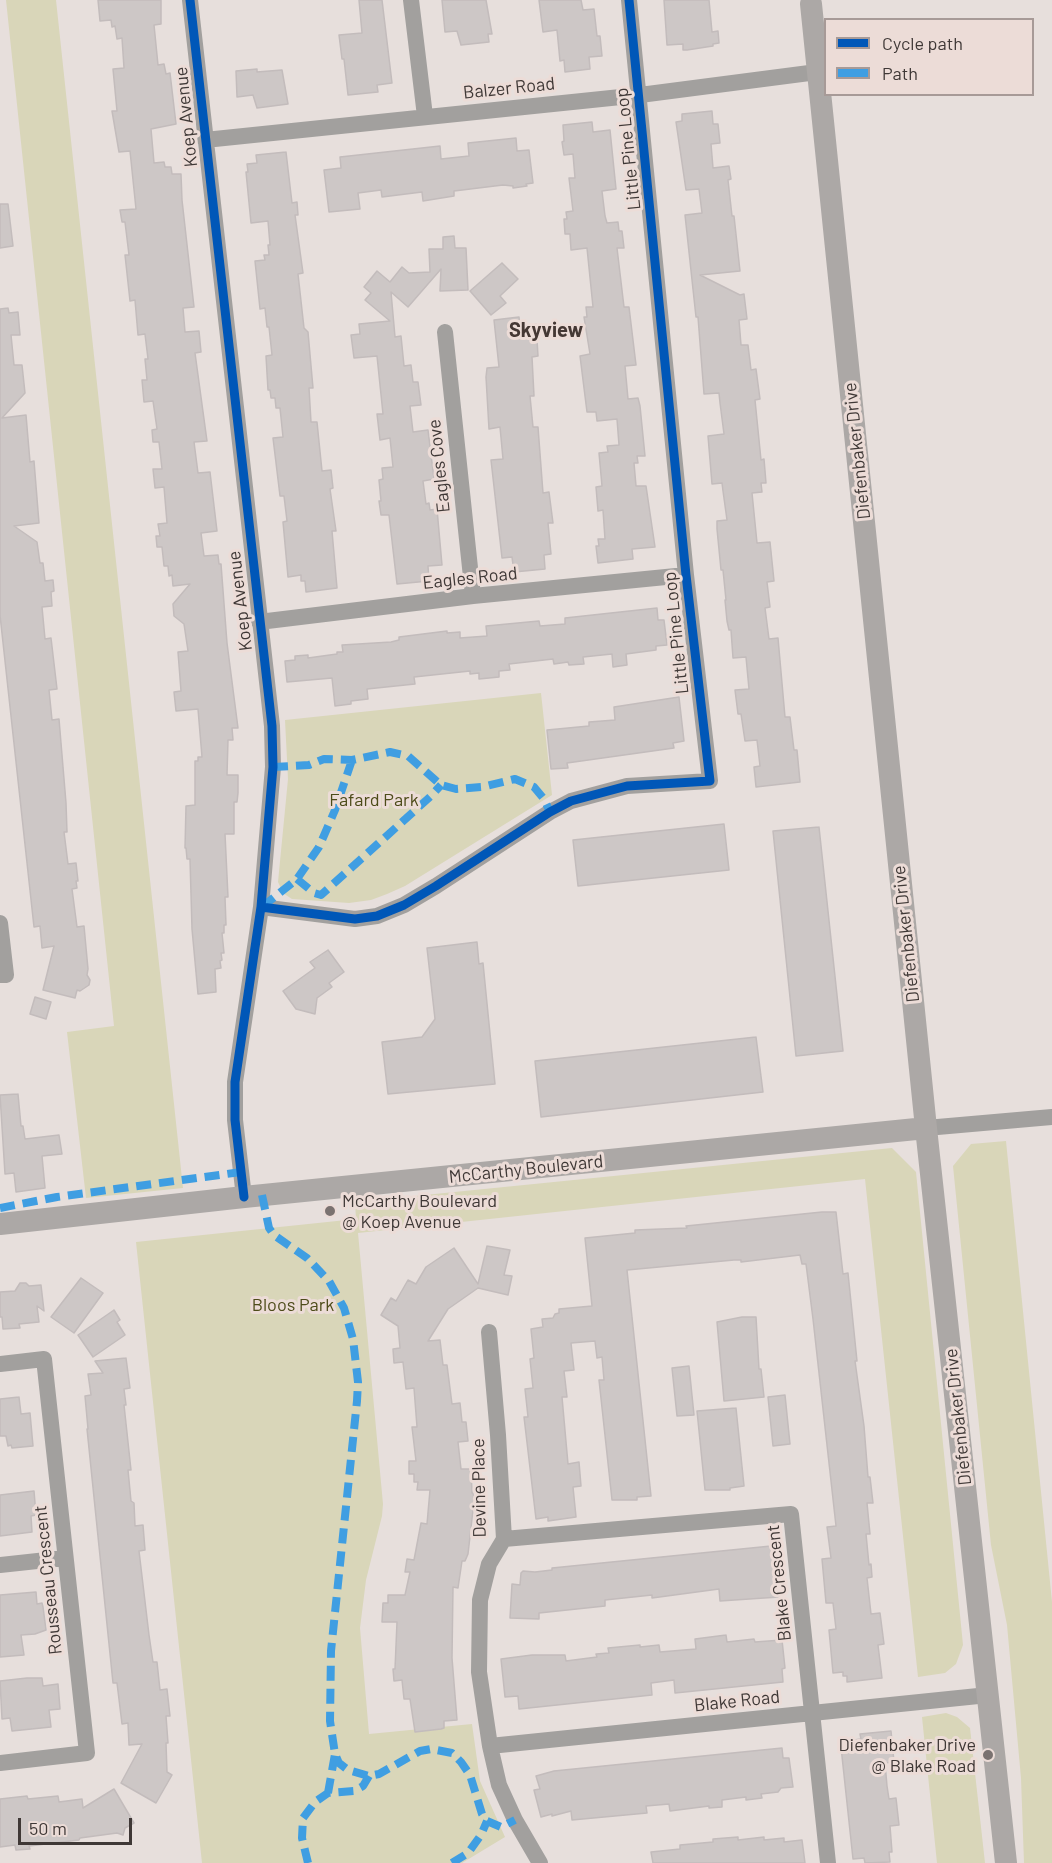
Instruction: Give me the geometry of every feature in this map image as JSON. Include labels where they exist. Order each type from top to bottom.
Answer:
[{"type":"main road","name":"Diefenbaker Drive","points":[[811,4],[926,1128],[1006,1863]]},
{"type":"main road","name":"McCarthy Boulevard","points":[[0,1224],[926,1128]]},
{"type":"street","name":"Koep Avenue","points":[[190,0],[272,726],[273,767],[261,907],[235,1082],[235,1120],[244,1197]]},
{"type":"street","points":[[411,0],[425,116]]},
{"type":"street","name":"Little Pine Loop","points":[[261,907],[355,919],[377,916],[436,886],[550,812],[571,801],[627,786],[710,781],[686,575],[629,0]]},
{"type":"street","name":"Balzer Road","points":[[205,140],[640,95],[817,72]]},
{"type":"street","name":"Eagles Cove","points":[[445,332],[473,596]]},
{"type":"street","name":"Eagles Road","points":[[259,622],[473,596],[686,575]]},
{"type":"street","points":[[0,923],[6,975],[0,975]]},
{"type":"street","name":"McCarthy Boulevard","points":[[926,1128],[1052,1117]]},
{"type":"street","name":"Devine Place","points":[[489,1332],[504,1539],[489,1564],[480,1600],[479,1672],[490,1746],[499,1785],[515,1821],[540,1863]]},
{"type":"street","name":"Rousseau Crescent","points":[[0,1364],[44,1359],[87,1753],[0,1763]]},
{"type":"street","name":"Blake Crescent","points":[[504,1539],[791,1514],[828,1863]]},
{"type":"street","points":[[0,1565],[64,1558]]},
{"type":"street","name":"Blake Road","points":[[490,1746],[988,1695]]},
{"type":"green space","points":[[6,0],[56,0],[183,1188],[86,1198],[67,1032],[114,1026]]},
{"type":"green space","name":"Fafard Park","points":[[541,693],[552,795],[405,886],[371,900],[349,903],[292,899],[283,893],[278,882],[288,779],[285,720]]},
{"type":"green space","points":[[1006,1141],[1052,1602],[1052,1863],[1024,1863],[1021,1778],[1007,1625],[991,1545],[953,1166],[971,1144]]},
{"type":"green space","name":"Bloos Park","points":[[892,1148],[916,1172],[963,1645],[956,1664],[945,1673],[918,1677],[865,1179],[358,1233],[383,1504],[366,1580],[360,1628],[369,1734],[472,1724],[480,1781],[505,1837],[462,1863],[202,1863],[136,1242],[356,1219],[355,1202]]},
{"type":"green space","points":[[946,1713],[957,1717],[970,1728],[985,1863],[937,1863],[922,1717]]},
{"type":"building","points":[[98,0],[161,0],[161,24],[154,25],[158,65],[164,64],[166,74],[170,73],[176,124],[151,129],[154,163],[164,162],[165,167],[171,167],[172,174],[181,174],[194,307],[183,308],[185,332],[199,331],[201,352],[195,353],[207,441],[194,442],[198,473],[210,472],[217,531],[201,533],[204,556],[218,555],[219,564],[221,564],[227,643],[238,728],[232,728],[233,740],[228,740],[227,775],[238,775],[238,793],[237,802],[234,802],[234,834],[225,834],[228,897],[225,897],[226,925],[222,933],[224,953],[221,953],[221,968],[215,969],[216,992],[198,994],[192,929],[190,859],[187,859],[185,848],[186,806],[195,805],[195,761],[198,761],[198,757],[202,757],[198,709],[176,711],[174,692],[181,691],[178,652],[188,651],[184,624],[174,616],[173,604],[190,584],[173,586],[168,566],[164,566],[162,547],[157,547],[156,536],[160,536],[158,524],[167,523],[164,487],[155,488],[153,469],[162,469],[159,442],[153,442],[152,430],[157,429],[153,401],[144,402],[142,380],[147,380],[145,359],[148,359],[145,334],[138,335],[135,300],[130,301],[125,255],[129,255],[125,222],[122,222],[120,210],[136,209],[130,151],[119,152],[112,111],[117,111],[113,69],[124,68],[122,38],[117,39],[115,26],[112,27],[111,20],[100,21]]},
{"type":"building","points":[[359,0],[382,0],[392,83],[377,85],[378,92],[348,95],[339,35],[362,33]]},
{"type":"building","points":[[442,0],[486,0],[492,34],[488,34],[489,42],[461,45],[457,31],[445,32]]},
{"type":"building","points":[[539,0],[581,0],[583,10],[594,9],[602,56],[589,57],[590,69],[565,72],[564,60],[560,61],[557,30],[543,32]]},
{"type":"building","points":[[664,0],[709,0],[712,32],[718,31],[719,43],[687,50],[683,50],[683,44],[667,45]]},
{"type":"building","points":[[257,69],[257,72],[282,70],[288,104],[257,108],[253,95],[237,97],[236,71]]},
{"type":"building","points":[[712,111],[713,124],[718,124],[720,143],[711,144],[713,168],[729,166],[731,179],[728,180],[740,271],[700,275],[740,295],[744,294],[747,319],[739,320],[741,345],[748,345],[751,370],[756,369],[760,399],[755,400],[761,460],[764,459],[766,483],[761,483],[762,492],[752,493],[757,543],[770,542],[774,581],[767,582],[770,607],[765,608],[769,639],[778,638],[785,717],[790,717],[794,750],[797,750],[800,782],[756,787],[754,767],[760,766],[757,740],[745,741],[735,690],[749,689],[746,657],[733,658],[723,570],[721,570],[717,521],[727,520],[722,483],[712,484],[708,436],[724,434],[719,393],[704,394],[698,317],[696,317],[685,215],[702,213],[699,189],[686,190],[676,122],[682,121],[682,114]]},
{"type":"building","points":[[592,122],[593,132],[610,130],[616,189],[602,191],[607,223],[618,222],[619,231],[622,231],[624,248],[617,248],[624,307],[629,307],[636,365],[625,366],[628,399],[638,398],[645,456],[637,456],[638,463],[634,463],[636,486],[646,486],[655,547],[632,549],[633,559],[598,563],[596,546],[599,546],[598,539],[605,539],[603,510],[598,511],[596,487],[602,486],[599,453],[608,452],[607,446],[619,445],[617,419],[597,421],[596,412],[587,412],[580,356],[590,354],[584,317],[587,317],[586,307],[593,307],[587,248],[571,250],[570,234],[565,234],[566,212],[573,211],[569,178],[575,178],[573,154],[564,155],[562,142],[564,141],[563,125]]},
{"type":"building","points":[[516,138],[517,151],[529,150],[533,183],[526,184],[527,186],[513,188],[513,186],[503,185],[454,191],[454,196],[423,201],[422,192],[382,197],[381,190],[358,193],[360,209],[329,212],[324,170],[341,168],[340,157],[440,146],[441,159],[469,156],[468,143]]},
{"type":"building","points":[[286,152],[292,203],[297,202],[298,215],[295,215],[303,273],[298,274],[304,328],[308,332],[313,388],[309,388],[311,422],[317,422],[322,471],[331,470],[333,488],[330,489],[336,531],[332,531],[337,588],[306,592],[305,581],[301,581],[301,575],[288,577],[283,522],[287,521],[284,496],[280,496],[273,438],[283,437],[280,408],[276,408],[275,398],[271,398],[270,390],[268,390],[266,356],[272,355],[265,308],[260,309],[255,261],[265,260],[264,255],[269,255],[268,221],[251,223],[246,172],[248,172],[247,164],[257,163],[256,155]]},
{"type":"building","points":[[0,204],[8,204],[13,246],[0,248]]},
{"type":"building","points":[[454,236],[455,248],[466,248],[468,290],[440,291],[441,269],[408,307],[391,292],[395,337],[401,336],[404,366],[411,365],[413,382],[418,382],[421,405],[410,406],[413,432],[428,430],[434,479],[423,481],[426,504],[429,503],[430,510],[437,509],[442,565],[428,566],[429,581],[397,584],[389,515],[381,515],[379,501],[381,501],[379,480],[383,479],[382,468],[393,467],[390,438],[380,440],[377,414],[383,414],[377,356],[354,358],[351,335],[360,334],[359,324],[390,321],[365,300],[371,293],[364,287],[377,271],[390,282],[402,267],[409,273],[430,272],[429,249],[443,249],[443,237]]},
{"type":"building","points":[[502,263],[518,279],[500,296],[506,303],[491,315],[470,291]]},
{"type":"building","points":[[8,308],[9,313],[18,312],[20,335],[11,335],[14,365],[22,365],[25,393],[2,418],[26,415],[30,462],[34,461],[39,523],[14,526],[37,542],[45,581],[53,580],[52,606],[42,607],[45,639],[51,638],[57,689],[49,690],[52,720],[59,719],[66,803],[67,832],[64,832],[68,864],[76,863],[77,888],[72,889],[77,927],[84,926],[87,975],[90,980],[89,985],[80,991],[77,990],[75,998],[43,990],[54,946],[42,948],[40,926],[34,927],[0,615],[0,309]]},
{"type":"building","points":[[519,317],[520,326],[536,324],[538,356],[532,357],[534,396],[530,396],[533,427],[538,427],[543,493],[549,492],[553,523],[548,523],[551,554],[544,555],[545,569],[514,572],[512,557],[502,558],[491,460],[503,459],[500,427],[489,429],[486,377],[487,368],[499,367],[494,320]]},
{"type":"building","points":[[657,608],[658,620],[664,620],[667,645],[656,646],[656,650],[626,654],[627,665],[613,667],[612,654],[583,657],[584,664],[569,665],[568,662],[554,664],[553,659],[509,664],[510,670],[499,671],[499,677],[479,679],[479,673],[470,674],[470,671],[414,677],[415,684],[367,689],[368,699],[335,706],[332,678],[287,682],[285,661],[295,660],[295,656],[308,655],[308,658],[337,654],[337,652],[343,652],[342,645],[391,642],[399,640],[399,637],[447,631],[447,633],[460,632],[460,638],[487,636],[486,626],[539,621],[540,626],[565,624],[565,618]]},
{"type":"building","points":[[679,697],[684,741],[673,743],[674,748],[567,763],[568,768],[551,769],[547,730],[589,726],[589,722],[615,720],[614,707]]},
{"type":"building","points":[[724,824],[729,870],[578,886],[573,840]]},
{"type":"building","points":[[819,827],[843,1051],[796,1056],[773,831]]},
{"type":"building","points":[[477,942],[479,964],[483,963],[495,1084],[388,1094],[382,1042],[422,1037],[435,1019],[427,948]]},
{"type":"building","points":[[328,950],[344,972],[329,983],[332,987],[317,998],[315,1014],[296,1009],[283,991],[315,968],[310,962]]},
{"type":"building","points":[[35,997],[51,1002],[46,1019],[30,1014]]},
{"type":"building","points":[[756,1037],[763,1092],[541,1117],[535,1061]]},
{"type":"building","points":[[18,1094],[21,1126],[23,1126],[25,1139],[59,1135],[62,1154],[42,1156],[45,1188],[16,1192],[14,1173],[5,1174],[0,1095]]},
{"type":"building","points":[[836,1212],[843,1274],[848,1273],[857,1361],[855,1361],[873,1503],[867,1503],[870,1534],[866,1534],[872,1577],[867,1578],[871,1614],[880,1613],[884,1644],[878,1645],[882,1678],[847,1682],[847,1676],[843,1676],[843,1672],[833,1673],[829,1630],[836,1629],[833,1603],[826,1603],[822,1559],[831,1558],[827,1527],[836,1526],[806,1264],[802,1264],[800,1255],[741,1262],[741,1260],[734,1260],[627,1270],[651,1496],[637,1497],[637,1500],[612,1500],[599,1380],[604,1380],[602,1357],[597,1358],[595,1341],[571,1343],[574,1370],[564,1371],[567,1397],[562,1397],[568,1464],[579,1462],[581,1486],[573,1487],[576,1517],[548,1521],[548,1517],[536,1519],[524,1417],[528,1417],[525,1389],[533,1388],[530,1359],[534,1358],[531,1329],[543,1327],[542,1319],[553,1318],[559,1313],[559,1309],[592,1306],[585,1238],[635,1233],[635,1230],[687,1228],[686,1226]]},
{"type":"building","points":[[487,1246],[510,1250],[504,1275],[512,1276],[508,1295],[478,1288],[448,1309],[428,1341],[440,1340],[443,1365],[447,1365],[452,1404],[460,1403],[462,1422],[466,1422],[468,1441],[458,1442],[461,1469],[471,1469],[474,1501],[468,1554],[465,1561],[462,1561],[458,1588],[453,1587],[452,1658],[457,1720],[444,1721],[444,1728],[441,1729],[415,1732],[410,1699],[404,1699],[402,1680],[394,1681],[397,1622],[382,1622],[383,1603],[388,1603],[388,1595],[405,1595],[410,1572],[405,1572],[407,1559],[414,1560],[421,1523],[427,1524],[430,1490],[417,1490],[418,1482],[414,1482],[414,1474],[409,1474],[409,1461],[416,1461],[412,1427],[417,1427],[414,1388],[406,1389],[403,1362],[394,1363],[393,1349],[400,1348],[398,1326],[381,1315],[391,1298],[396,1301],[408,1280],[416,1284],[426,1267],[454,1248],[478,1284]]},
{"type":"building","points":[[81,1278],[103,1293],[74,1333],[51,1317]]},
{"type":"building","points":[[20,1283],[26,1283],[29,1286],[41,1285],[44,1311],[37,1306],[39,1322],[19,1324],[20,1328],[3,1329],[2,1317],[0,1317],[0,1292],[15,1291]]},
{"type":"building","points":[[114,1310],[120,1320],[117,1322],[125,1335],[93,1357],[78,1335]]},
{"type":"building","points":[[756,1317],[759,1369],[761,1369],[764,1397],[724,1401],[717,1322]]},
{"type":"building","points":[[126,1358],[130,1388],[124,1389],[126,1405],[124,1405],[131,1470],[128,1470],[131,1501],[134,1503],[135,1526],[143,1525],[145,1550],[139,1551],[149,1635],[153,1662],[157,1662],[160,1690],[167,1689],[170,1716],[166,1716],[168,1743],[166,1743],[167,1772],[172,1775],[156,1803],[121,1783],[142,1744],[129,1745],[128,1723],[122,1724],[117,1683],[113,1683],[87,1429],[85,1396],[91,1395],[88,1374],[103,1373],[95,1361]]},
{"type":"building","points":[[689,1366],[694,1415],[677,1416],[672,1368]]},
{"type":"building","points":[[785,1395],[790,1444],[773,1446],[768,1397]]},
{"type":"building","points":[[19,1397],[21,1414],[30,1413],[33,1446],[12,1448],[11,1445],[8,1446],[6,1436],[0,1436],[0,1399]]},
{"type":"building","points":[[736,1408],[744,1486],[730,1488],[730,1490],[705,1490],[697,1411]]},
{"type":"building","points":[[34,1491],[36,1515],[31,1516],[32,1532],[0,1536],[0,1495]]},
{"type":"building","points":[[771,1546],[779,1597],[720,1601],[719,1589],[652,1598],[652,1595],[605,1600],[605,1606],[539,1613],[539,1619],[510,1618],[512,1584],[520,1585],[523,1571],[535,1572],[552,1570],[552,1568]]},
{"type":"building","points":[[36,1592],[37,1604],[42,1603],[46,1630],[21,1635],[24,1655],[0,1657],[0,1595]]},
{"type":"building","points":[[726,1635],[727,1642],[754,1639],[755,1642],[782,1640],[785,1668],[782,1669],[783,1682],[675,1693],[674,1680],[651,1683],[652,1695],[519,1709],[518,1696],[505,1697],[501,1659],[532,1655],[565,1655],[566,1661],[597,1657],[596,1654],[609,1653],[608,1648],[640,1645],[640,1647],[659,1645],[660,1652],[696,1649],[695,1639]]},
{"type":"building","points":[[42,1678],[43,1686],[58,1684],[60,1709],[49,1710],[51,1727],[12,1731],[10,1718],[2,1719],[0,1681]]},
{"type":"building","points":[[891,1731],[894,1762],[885,1763],[889,1799],[896,1798],[899,1825],[890,1826],[892,1852],[889,1852],[890,1862],[865,1863],[864,1858],[853,1859],[841,1747],[855,1746],[854,1740],[861,1739],[860,1734]]},
{"type":"building","points":[[782,1748],[783,1758],[789,1758],[793,1787],[761,1794],[762,1798],[722,1800],[722,1807],[709,1808],[709,1806],[670,1811],[669,1804],[646,1806],[647,1813],[572,1820],[571,1811],[541,1817],[534,1790],[540,1789],[536,1776],[554,1771]]},
{"type":"building","points":[[114,1789],[134,1823],[125,1828],[123,1835],[117,1833],[80,1838],[79,1840],[29,1846],[30,1849],[16,1850],[15,1845],[0,1847],[0,1799],[58,1796],[59,1802],[82,1799],[83,1808]]},
{"type":"building","points":[[738,1837],[738,1840],[764,1837],[764,1840],[784,1838],[784,1842],[802,1840],[805,1863],[653,1863],[651,1852],[680,1849],[680,1845],[713,1842],[713,1839]]},
{"type":"marked path","points":[[273,767],[309,765],[324,759],[352,760],[390,752],[408,756],[441,785],[456,789],[482,787],[515,779],[534,787],[544,799],[550,812]]},
{"type":"marked path","points":[[262,907],[297,879],[319,847],[335,810],[352,760]]},
{"type":"marked path","points":[[297,879],[314,893],[321,895],[441,785]]},
{"type":"marked path","points":[[0,1208],[57,1197],[241,1172]]},
{"type":"marked path","points":[[262,1195],[269,1228],[274,1235],[307,1258],[329,1281],[344,1308],[353,1339],[358,1382],[357,1401],[331,1651],[330,1721],[335,1754],[339,1763],[348,1770],[369,1776],[379,1774],[420,1751],[431,1749],[452,1753],[470,1775],[482,1814],[487,1821],[501,1827],[515,1820]]},
{"type":"marked path","points":[[328,1793],[335,1754]]},
{"type":"marked path","points":[[308,1863],[302,1838],[303,1818],[315,1802],[328,1793],[354,1791],[363,1786],[369,1776]]},
{"type":"marked path","points":[[452,1863],[468,1853],[481,1835],[487,1821]]},
{"type":"cycle path","points":[[190,0],[272,726],[273,767],[261,907],[235,1082],[235,1120],[244,1197]]},
{"type":"cycle path","points":[[261,907],[355,919],[377,916],[404,905],[571,801],[627,786],[710,781],[686,575],[629,0]]},
{"type":"place","name":"McCarthy Boulevard @ Koep Avenue","points":[[330,1211]]},
{"type":"place","name":"Diefenbaker Drive @ Blake Road","points":[[988,1755]]},
{"type":"district","name":"Skyview","points":[[546,330]]}]
